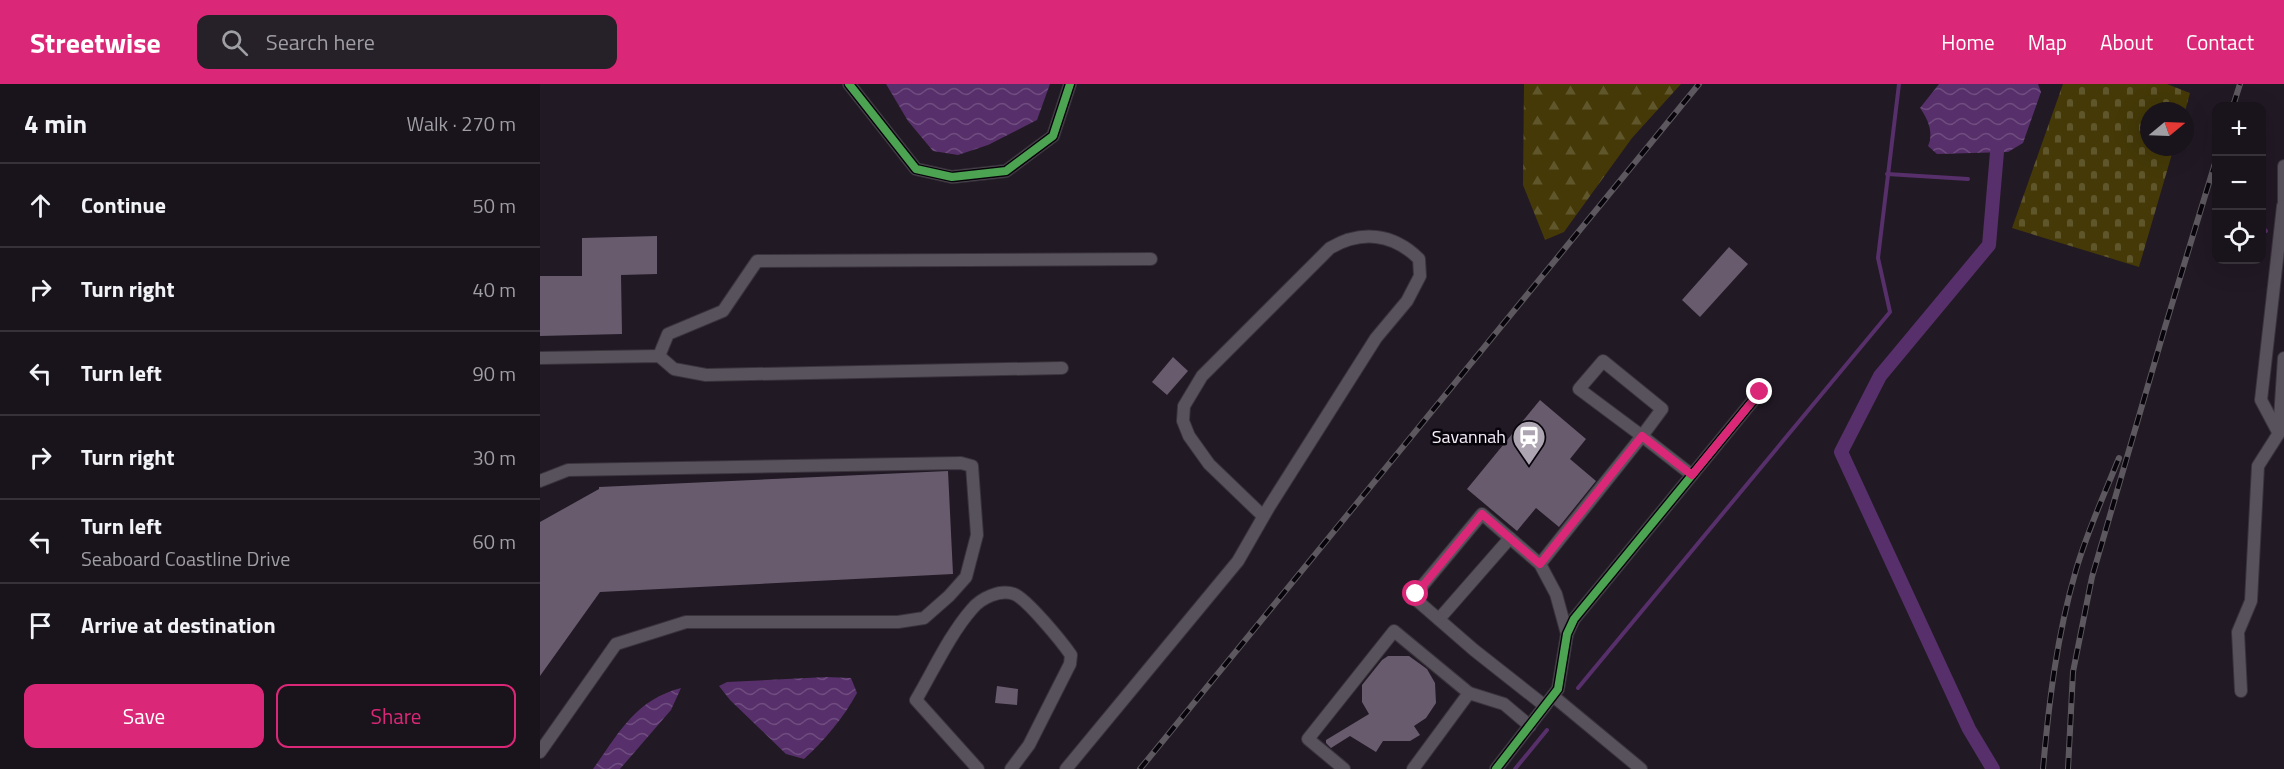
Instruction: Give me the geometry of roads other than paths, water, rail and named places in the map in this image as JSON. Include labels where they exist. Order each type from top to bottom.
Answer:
[{"type":"street","points":[[849,84],[916,169],[952,177],[1006,171],[1053,136],[1070,84]]},
{"type":"street","points":[[2278,433],[2261,400],[2283,209],[2284,166]]},
{"type":"street","points":[[1066,769],[1238,561],[1263,516],[1376,338],[1407,301],[1420,276],[1419,259],[1406,246],[1371,235],[1343,240],[1330,248],[1202,376],[1184,406],[1183,421],[1189,436],[1209,464],[1263,516]]},
{"type":"street","points":[[659,356],[668,334],[723,311],[758,261],[1152,259]]},
{"type":"street","points":[[540,358],[659,356],[674,369],[706,375],[1062,368]]},
{"type":"street","points":[[2241,691],[2238,632],[2251,601],[2258,466],[2278,433],[2284,358]]},
{"type":"street","points":[[1540,564],[1642,436],[1662,409],[1603,361],[1579,389],[1642,436],[1692,475]]},
{"type":"street","points":[[1496,769],[1558,689],[1567,634],[1574,619],[1760,392]]},
{"type":"street","points":[[540,481],[568,470],[961,463],[972,466],[977,534],[966,577],[924,618],[898,622],[686,622],[616,644],[540,752]]},
{"type":"street","points":[[1567,634],[1556,594],[1540,564],[1482,514],[1413,597],[1474,650],[1549,701],[1641,769]]},
{"type":"street","points":[[1439,619],[1510,538]]},
{"type":"street","points":[[978,769],[916,700],[960,624],[973,607],[989,596],[1002,593],[1014,594],[1040,618],[1071,655],[1070,664],[1029,745],[1011,769]]},
{"type":"street","points":[[1344,769],[1308,740],[1394,631],[1469,693],[1504,704],[1530,726]]},
{"type":"street","points":[[1413,769],[1469,693]]},
{"type":"water","points":[[886,84],[1050,84],[1037,120],[988,145],[958,155],[933,151],[908,121]]},
{"type":"water","points":[[1939,84],[2038,84],[2041,92],[2023,143],[2008,152],[1937,154],[1928,146],[1929,126],[1920,108]]},
{"type":"water","points":[[826,677],[851,678],[857,693],[833,728],[804,759],[786,754],[730,700],[719,686],[727,682]]},
{"type":"water","points":[[681,688],[671,710],[620,769],[593,769],[620,731],[640,709],[665,693]]},
{"type":"waterway","points":[[1578,688],[1890,312],[1878,258],[1899,84]]},
{"type":"waterway","points":[[1993,769],[1969,729],[1841,452],[1880,376],[1989,245],[1997,152]]},
{"type":"waterway","points":[[1887,174],[1968,179]]},
{"type":"waterway","points":[[1515,769],[1547,730]]},
{"type":"railway","points":[[1140,769],[1699,84]]},
{"type":"railway","points":[[2234,102],[2240,84]]},
{"type":"railway","points":[[2068,769],[2073,672],[2092,577],[2212,173]]},
{"type":"railway","points":[[2043,769],[2055,668],[2069,594],[2085,542],[2119,458]]},
{"type":"place","name":"Savannah","points":[[1529,466]]}]
